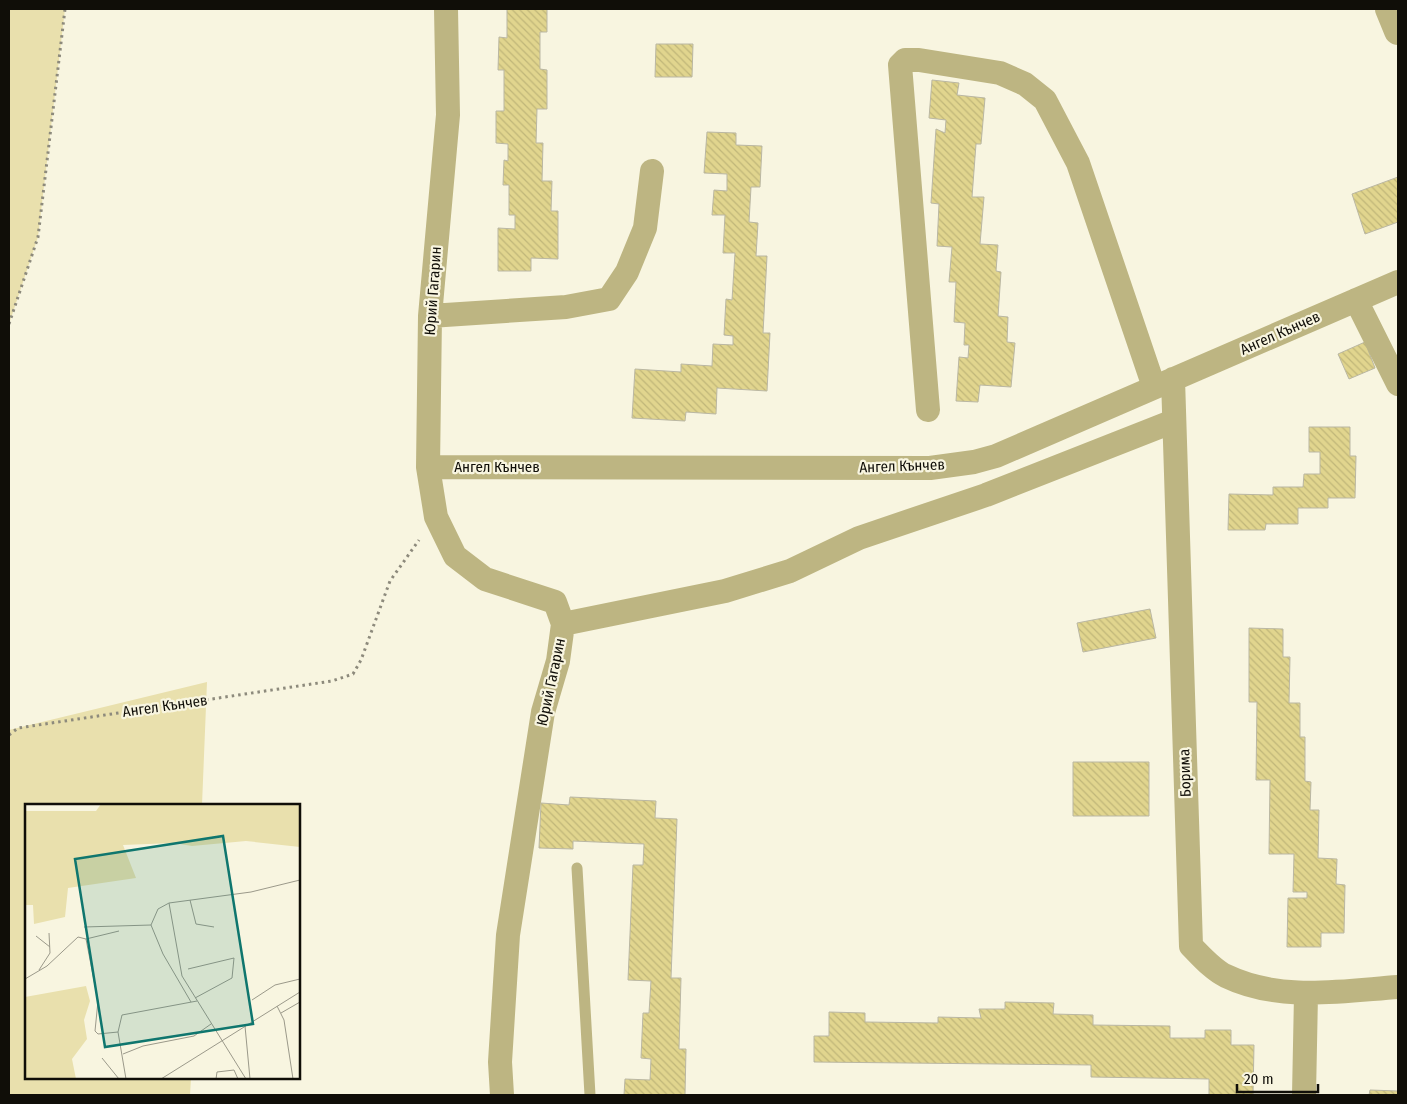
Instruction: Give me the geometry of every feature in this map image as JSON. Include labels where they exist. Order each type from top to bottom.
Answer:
[{"type":"street","name":"Юрий Гагарин","points":[[446,9],[448,115],[430,316],[428,467],[436,517],[455,556],[485,579],[555,602],[563,624],[558,661],[543,712],[508,935],[500,1062],[502,1095]]},
{"type":"street","points":[[1389,9],[1398,31]]},
{"type":"street","name":"Борима","points":[[928,410],[900,65],[905,60],[919,60],[1000,73],[1025,84],[1045,100],[1078,163],[1163,383],[1174,421],[1191,946],[1225,976],[1249,984],[1306,994],[1398,987]]},
{"type":"street","points":[[430,316],[566,307],[609,300],[627,272],[645,228],[652,171]]},
{"type":"street","name":"Ангел Кънчев","points":[[428,467],[930,468],[974,462],[996,456],[1398,282]]},
{"type":"street","points":[[1356,300],[1398,384]]},
{"type":"street","points":[[563,624],[725,591],[790,571],[859,538],[986,495],[1174,421]]},
{"type":"street","points":[[1304,1095],[1306,994]]},
{"type":"lane","points":[[577,868],[590,1095]]},
{"type":"path","points":[[9,324],[38,237],[65,9]]},
{"type":"path","name":"Ангел Кънчев","points":[[9,735],[18,728],[332,681],[353,674],[361,660],[390,581],[436,517]]},
{"type":"shaded area","points":[[9,9],[65,9],[38,237],[9,324]]},
{"type":"shaded area","points":[[207,682],[202,804],[25,804],[25,1079],[191,1079],[190,1095],[9,1095],[9,730]]},
{"type":"building","points":[[507,9],[547,9],[547,32],[540,32],[540,69],[547,70],[547,109],[537,109],[536,143],[543,143],[542,181],[552,181],[551,211],[558,211],[558,259],[531,258],[531,271],[498,271],[498,228],[515,229],[515,215],[509,215],[509,185],[503,185],[504,160],[508,161],[508,144],[496,143],[496,111],[504,111],[504,70],[498,70],[499,37],[507,38]]},
{"type":"building","points":[[656,44],[693,44],[692,77],[655,77]]},
{"type":"building","points":[[932,80],[959,83],[957,95],[985,98],[981,144],[976,144],[972,197],[984,197],[980,244],[998,245],[996,271],[1001,272],[998,316],[1008,317],[1007,342],[1015,343],[1011,387],[980,385],[978,402],[956,401],[959,357],[968,358],[969,345],[964,345],[965,323],[954,322],[956,282],[949,282],[952,247],[937,246],[939,204],[931,203],[936,129],[945,133],[946,120],[929,118]]},
{"type":"building","points":[[707,132],[736,133],[736,145],[762,146],[760,187],[751,187],[749,222],[758,223],[756,256],[767,256],[763,333],[770,333],[767,391],[717,388],[716,414],[686,412],[685,421],[632,418],[635,369],[681,372],[681,364],[712,366],[713,344],[733,345],[733,336],[724,335],[726,299],[732,300],[735,253],[723,253],[725,215],[712,215],[714,190],[727,191],[727,174],[704,173]]},
{"type":"building","points":[[1398,177],[1398,222],[1365,234],[1352,194]]},
{"type":"building","points":[[1365,342],[1375,368],[1349,379],[1338,354]]},
{"type":"building","points":[[1309,427],[1350,427],[1350,456],[1356,456],[1355,498],[1328,498],[1328,508],[1298,508],[1298,524],[1266,524],[1265,530],[1228,530],[1229,494],[1273,495],[1273,487],[1303,487],[1304,474],[1320,474],[1320,452],[1309,452]]},
{"type":"building","points":[[1150,609],[1156,638],[1083,652],[1077,623]]},
{"type":"building","points":[[1249,628],[1283,629],[1283,657],[1290,657],[1289,703],[1300,703],[1300,737],[1305,737],[1305,781],[1311,782],[1310,810],[1319,810],[1318,858],[1337,859],[1336,884],[1345,885],[1344,933],[1321,933],[1321,947],[1287,947],[1288,898],[1307,898],[1307,892],[1293,892],[1294,854],[1269,854],[1270,780],[1256,780],[1257,702],[1249,702]]},
{"type":"building","points":[[1073,762],[1149,762],[1149,816],[1073,816]]},
{"type":"building","points":[[570,797],[656,801],[655,818],[677,819],[671,978],[681,978],[679,1049],[686,1049],[685,1095],[624,1095],[625,1079],[650,1080],[651,1059],[641,1058],[643,1013],[649,1013],[651,981],[628,980],[633,865],[643,865],[644,844],[573,841],[573,849],[539,848],[541,803],[569,805]]},
{"type":"building","points":[[1005,1002],[1054,1003],[1053,1014],[1093,1015],[1093,1025],[1170,1026],[1170,1038],[1205,1038],[1205,1030],[1231,1030],[1231,1045],[1254,1045],[1253,1095],[1209,1095],[1209,1079],[1091,1077],[1091,1065],[814,1062],[814,1036],[829,1036],[829,1012],[865,1013],[865,1022],[938,1023],[938,1017],[981,1018],[979,1009],[1005,1009]]},
{"type":"building","points":[[1370,1090],[1398,1091],[1398,1095],[1369,1095]]}]
